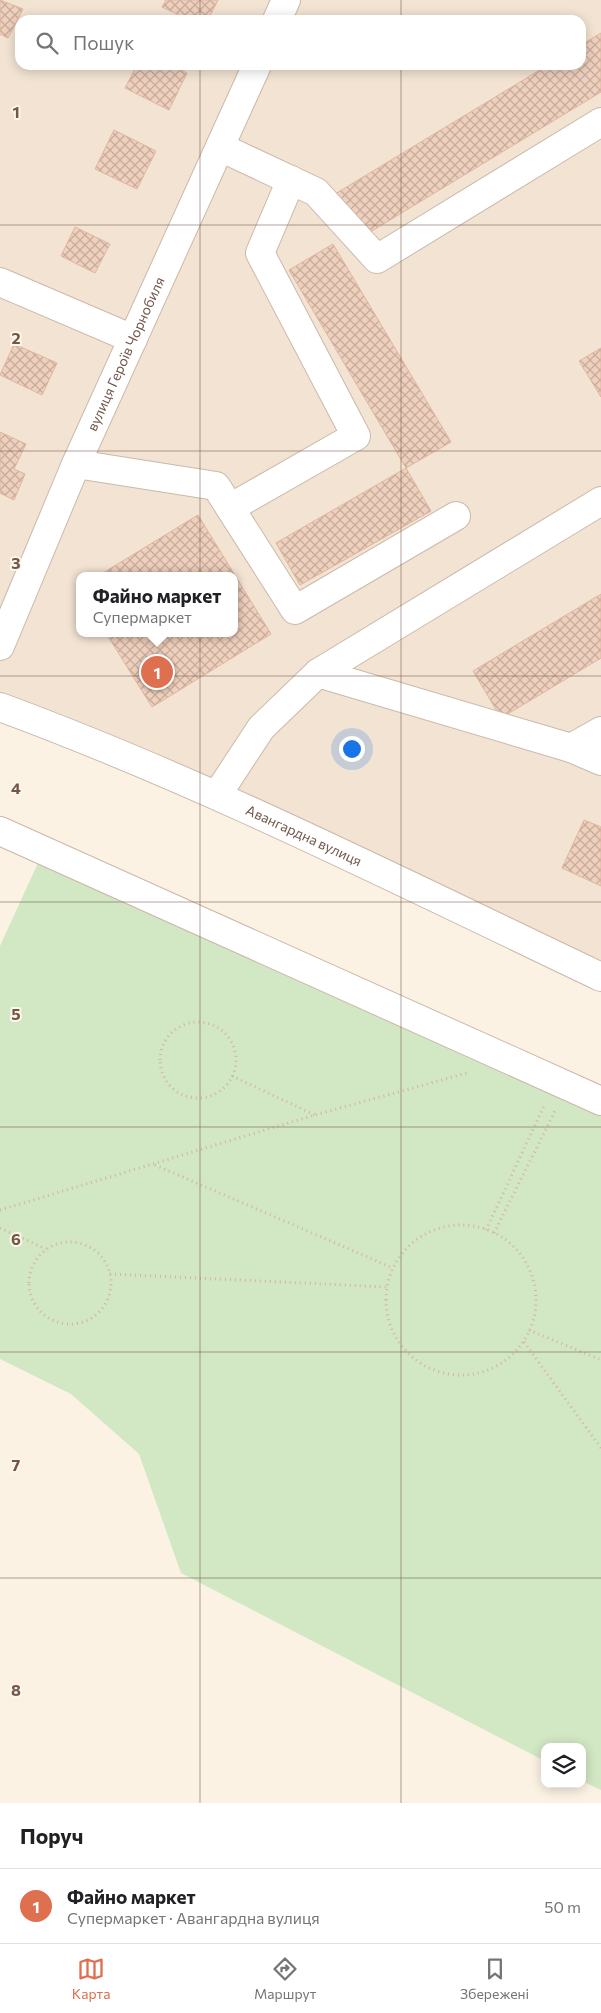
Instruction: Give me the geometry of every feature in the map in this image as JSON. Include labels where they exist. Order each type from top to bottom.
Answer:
[{"type":"street","points":[[279,15],[286,0]]},
{"type":"street","name":"вулиця Героїв Чорнобиля","points":[[0,646],[76,464],[255,70]]},
{"type":"street","points":[[220,147],[316,192],[377,259],[601,122]]},
{"type":"street","points":[[230,508],[356,436],[260,253],[291,180]]},
{"type":"street","points":[[0,282],[133,339]]},
{"type":"street","points":[[76,464],[216,486],[295,610],[456,516]]},
{"type":"street","points":[[217,795],[261,728],[318,673],[601,501]]},
{"type":"street","points":[[318,673],[571,748],[601,761]]},
{"type":"street","name":"Авангардна вулиця","points":[[0,707],[63,730],[217,795],[601,977]]},
{"type":"street","points":[[571,748],[601,730]]},
{"type":"street","points":[[0,831],[601,1101]]},
{"type":"path","points":[[194,1021],[207,1022],[219,1027],[228,1035],[234,1047],[237,1059],[232,1076],[220,1092],[209,1097],[196,1098],[184,1096],[172,1089],[164,1078],[160,1066],[160,1054],[164,1042],[172,1032],[182,1025],[194,1021]]},
{"type":"path","points":[[0,1210],[315,1115],[511,1061]]},
{"type":"path","points":[[232,1076],[315,1115]]},
{"type":"path","points":[[486,1230],[562,1084]]},
{"type":"path","points":[[494,1233],[562,1084]]},
{"type":"path","points":[[154,1164],[393,1268]]},
{"type":"path","points":[[453,1225],[478,1226],[494,1233],[519,1251],[531,1272],[536,1296],[534,1320],[524,1342],[508,1359],[486,1371],[463,1375],[439,1371],[416,1360],[399,1341],[388,1318],[386,1293],[393,1268],[407,1247],[428,1232],[453,1225]]},
{"type":"path","points":[[0,1228],[46,1249]]},
{"type":"path","points":[[72,1242],[85,1244],[97,1251],[105,1261],[110,1274],[111,1287],[107,1301],[100,1312],[88,1320],[75,1324],[61,1323],[49,1318],[38,1309],[32,1297],[29,1284],[31,1270],[37,1258],[46,1249],[58,1243],[72,1242]]},
{"type":"path","points":[[110,1274],[388,1287]]},
{"type":"path","points":[[529,1330],[601,1360]]},
{"type":"path","points":[[524,1342],[601,1448]]},
{"type":"shaded area","points":[[0,0],[286,0],[279,15],[15,15],[15,70],[255,70],[0,646]]},
{"type":"shaded area","points":[[292,0],[601,0],[601,967],[0,708],[0,649],[261,70],[586,70],[586,15],[285,15]]},
{"type":"green space","points":[[43,852],[601,1110],[601,1790],[586,1783],[586,1743],[541,1743],[541,1759],[181,1573],[139,1454],[71,1394],[0,1359],[0,946]]},
{"type":"building","points":[[0,0],[23,9],[20,15],[15,15],[15,24],[8,38],[0,34]]},
{"type":"building","points":[[166,0],[218,0],[210,15],[179,15],[162,7]]},
{"type":"building","points":[[601,33],[601,92],[362,237],[335,194],[540,70],[586,70],[586,42]]},
{"type":"building","points":[[134,70],[181,70],[187,73],[169,110],[125,88]]},
{"type":"building","points":[[114,130],[156,151],[137,189],[95,169]]},
{"type":"building","points":[[75,227],[110,244],[95,273],[61,256]]},
{"type":"building","points":[[333,244],[451,442],[406,468],[289,270]]},
{"type":"building","points":[[14,344],[57,363],[42,395],[0,375]]},
{"type":"building","points":[[601,348],[601,397],[579,361]]},
{"type":"building","points":[[0,432],[26,444],[14,469],[25,474],[14,500],[0,493]]},
{"type":"building","points":[[406,468],[431,511],[300,585],[276,543]]},
{"type":"building","points":[[198,515],[233,572],[105,572]]},
{"type":"building","points":[[238,580],[271,634],[152,707],[108,637],[238,637]]},
{"type":"building","points":[[601,594],[601,658],[501,718],[473,671]]},
{"type":"building","points":[[584,820],[601,827],[601,886],[562,868]]},
{"type":"place","name":"Файно маркет","points":[[157,672]]}]
